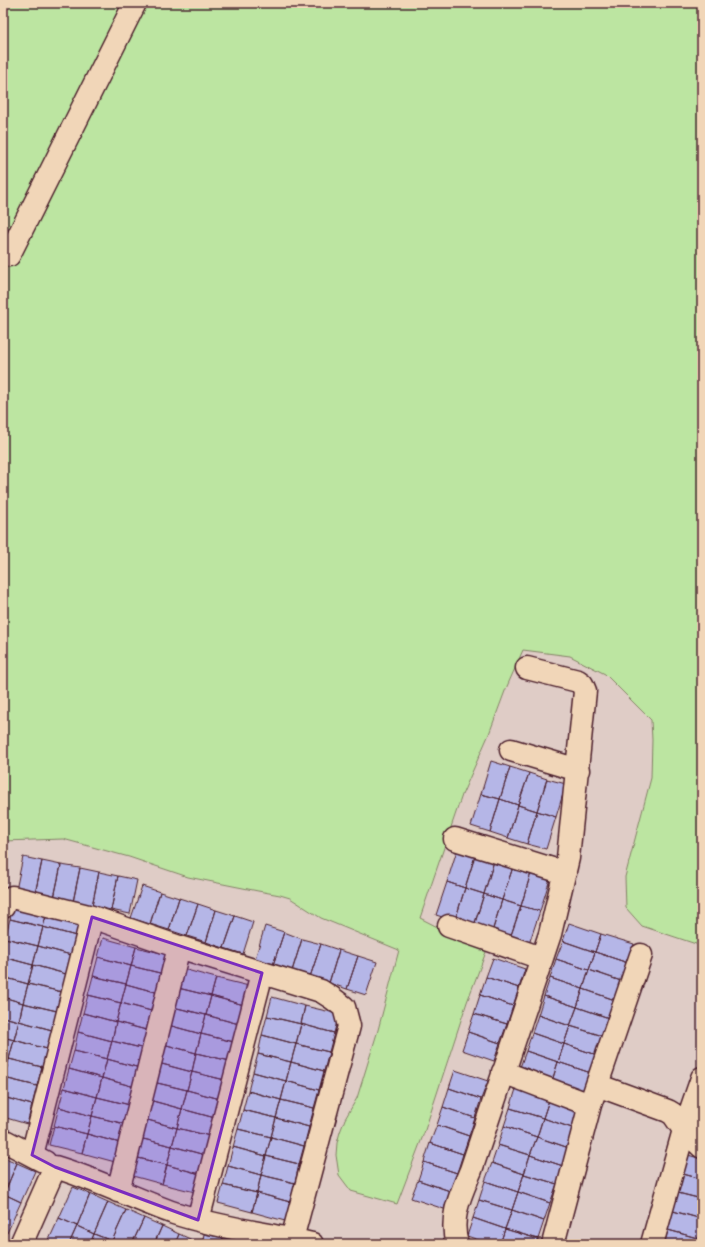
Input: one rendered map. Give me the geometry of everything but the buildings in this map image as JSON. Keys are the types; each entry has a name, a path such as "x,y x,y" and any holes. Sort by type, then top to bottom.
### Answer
{"street":[{"path":"9,255 135,3"},
{"path":"457,1244 453,1233 456,1206 471,1170 550,934 568,858 585,691 584,687 578,680 527,668"},
{"path":"511,750 578,770"},
{"path":"455,839 565,873"},
{"path":"3,907 5,900 12,896 92,917 179,947 321,991 344,1006 349,1026 302,1242 198,1220 174,1212 76,1173 54,1167 3,1140"},
{"path":"32,1155 92,917"},
{"path":"449,926 541,958"},
{"path":"118,1191 179,947"},
{"path":"553,1244 590,1105 641,956"},
{"path":"198,1220 262,973"},
{"path":"503,1072 590,1105"},
{"path":"652,1244 684,1130 702,1078"},
{"path":"597,1084 668,1111 673,1114 684,1130 702,1147"},
{"path":"21,1244 54,1167"}],"highlighted area":[{"path":"92,917 262,973 198,1220 55,1167 32,1155"}],"green space":[{"path":"3,3 702,3 702,946 642,926 626,908 625,877 651,778 651,720 605,674 570,656 523,650 505,691 489,734 462,795 420,918 455,936 489,944 467,1002 424,1133 397,1204 351,1191 339,1175 336,1155 340,1132 345,1119 357,1098 378,1030 399,950 321,918 290,898 280,895 188,877 129,857 63,839 3,841"}]}
